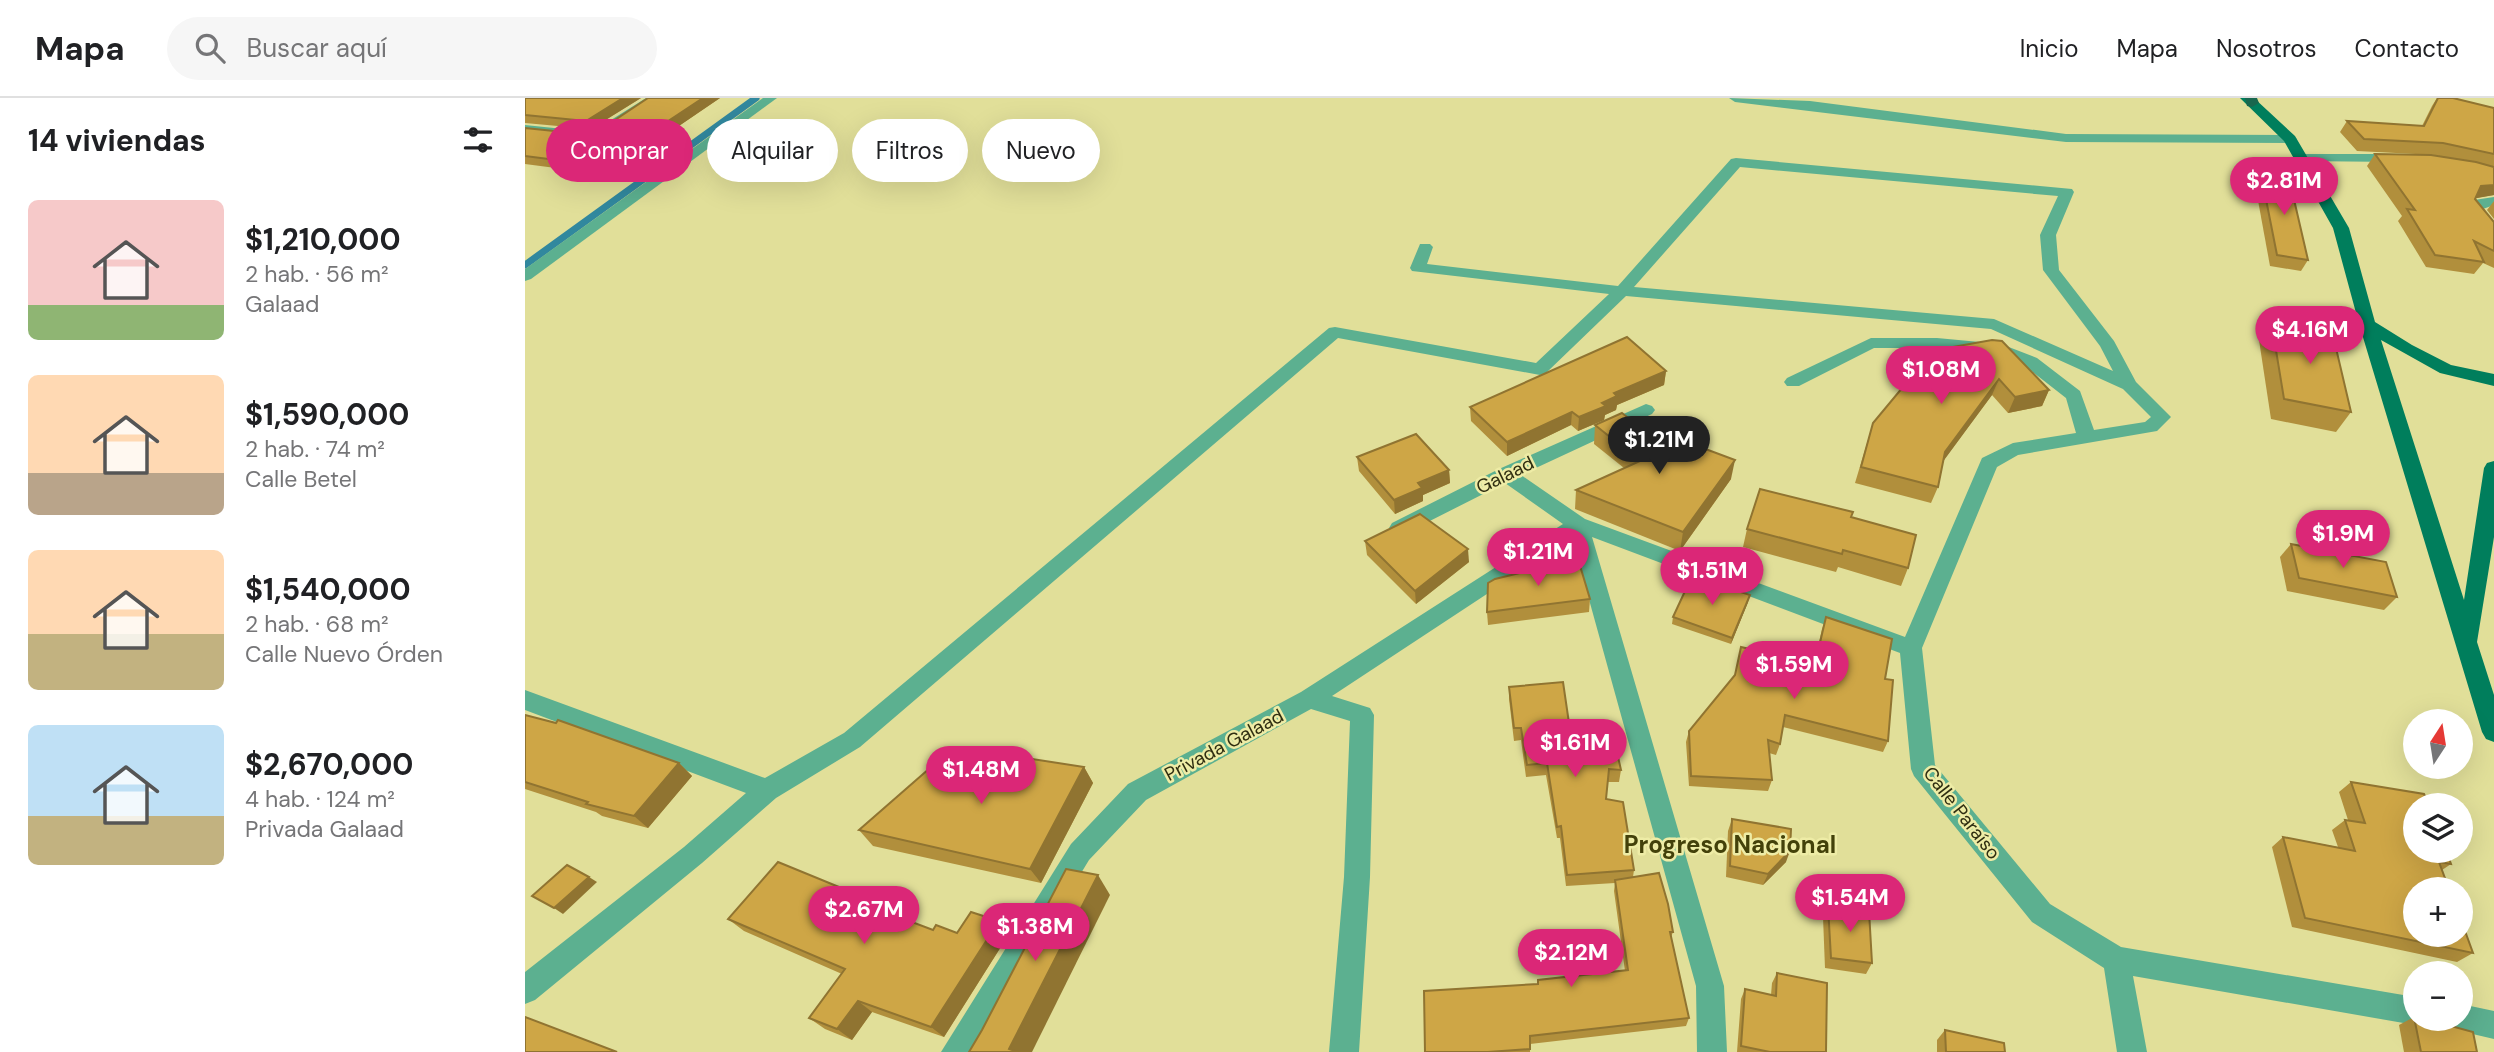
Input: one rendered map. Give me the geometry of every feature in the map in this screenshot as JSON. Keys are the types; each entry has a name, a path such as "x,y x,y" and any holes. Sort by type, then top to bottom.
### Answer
{"main road":[{"path":"2250,100 2290,139 2341,228 2367,324 2468,642 2487,686 2494,732"},
{"path":"2367,324 2406,349 2446,369 2494,380"},
{"path":"2468,642 2494,468"}],"street":[{"path":"622,119 655,98"},
{"path":"525,276 771,98"},
{"path":"1735,98 2066,138 2290,139"},
{"path":"525,129 546,131"},
{"path":"2300,158 2413,158"},
{"path":"525,990 693,855 767,790 852,740 1335,332 1540,369 1622,290 1735,162 2067,192 2048,236 2051,270 2108,345 2129,385"},
{"path":"2494,201 2479,204 2475,209 2494,233"},
{"path":"1425,247 1417,268 1994,324 2129,385"},
{"path":"1793,382 1871,343 1937,343 2001,349 2031,362 2074,395 2087,437"},
{"name":"Calle Paraíso","path":"2129,385 2162,417 2150,428 2013,449 1989,463 1911,648 1923,769 2041,913 2116,960 2403,1009"},
{"name":"Galaad","path":"1378,538 1506,474 1646,410"},
{"path":"1506,474 1578,524 1911,648"},
{"path":"1578,524 1710,986 1712,1052"},
{"name":"Privada Galaad","path":"956,1052 1080,852 1137,792 1308,699 1578,524"},
{"path":"1308,699 1362,715 1357,877 1344,1052"},
{"path":"525,700 767,790"},
{"path":"2116,960 2132,1052"},
{"path":"2473,1021 2494,1025"}],"building":[{"path":"525,98 623,98 589,119 525,115"},
{"path":"648,98 703,98 671,119 616,119"},
{"path":"2438,98 2453,98 2494,108 2494,154 2443,143 2364,139 2347,121 2424,126"},
{"path":"525,128 546,130 546,159 525,156"},
{"path":"2375,154 2431,155 2494,167 2494,185 2481,186 2475,199 2494,222 2494,251 2474,241 2484,262 2435,255 2407,209 2415,210"},
{"path":"2261,174 2289,178 2308,260 2277,255"},
{"path":"2271,320 2332,331 2351,412 2284,399"},
{"path":"1627,337 1666,371 1614,393 1617,396 1602,403 1606,406 1579,417 1572,412 1507,442 1470,407"},
{"path":"1992,340 2002,341 2049,390 2015,397 1999,379 1945,452 1938,487 1861,467 1873,423 1918,369 1904,352 1933,347 1936,350"},
{"path":"1622,413 1674,454 1684,441 1735,460 1683,532 1576,490 1640,461 1595,425"},
{"path":"1416,434 1449,470 1418,483 1422,488 1394,500 1357,457"},
{"path":"1760,489 1853,512 1851,517 1916,535 1908,568 1843,550 1842,554 1747,529"},
{"path":"1420,514 1468,549 1415,591 1365,541"},
{"path":"2291,544 2386,562 2397,597 2299,578"},
{"path":"1578,559 1590,599 1487,612 1488,583"},
{"path":"1692,576 1750,595 1732,638 1673,617"},
{"path":"1826,617 1892,639 1885,679 1893,680 1888,741 1785,715 1780,744 1768,740 1772,780 1691,776 1689,731 1735,675 1741,647 1815,664"},
{"path":"1563,682 1570,730 1611,726 1621,770 1609,769 1606,799 1623,802 1634,870 1567,875 1561,826 1557,827 1547,763 1527,765 1521,728 1514,728 1509,687"},
{"path":"525,715 556,723 558,720 679,763 634,816 586,804 588,802 525,782"},
{"path":"954,747 1084,767 1030,869 859,830"},
{"path":"2351,782 2418,793 2403,793 2403,863 2439,863 2445,877 2403,877 2403,938 2305,918 2283,837 2355,851 2345,820 2365,823"},
{"path":"1732,819 1791,829 1790,851 1768,874 1730,866"},
{"path":"778,862 883,905 880,910 933,930 936,925 957,933 971,912 999,921 931,1027 858,1001 837,1029 809,1018 845,969 728,919"},
{"path":"567,865 589,877 554,908 532,896"},
{"path":"1066,869 1098,875 1009,1049 1018,1052 969,1052 982,1030"},
{"path":"1659,873 1668,904 1673,932 1670,932 1689,1018 1530,1036 1530,1049 1425,1052 1424,991 1538,984 1538,980 1628,970 1615,880"},
{"path":"1828,906 1869,911 1872,963 1831,958"},
{"path":"2444,947 2471,947 2473,953"},
{"path":"1777,973 1827,983 1826,1052 1770,1052 1741,1046 1745,989 1776,996"},
{"path":"525,1017 617,1052 525,1052"},
{"path":"1945,1030 2004,1043 2005,1052 1946,1052"},
{"path":"2417,1031 2473,1032 2477,1052 2421,1052"}],"waterway":[{"path":"525,265 756,98"}],"district":[{"name":"Progreso Nacional","path":"1730,844"}]}
